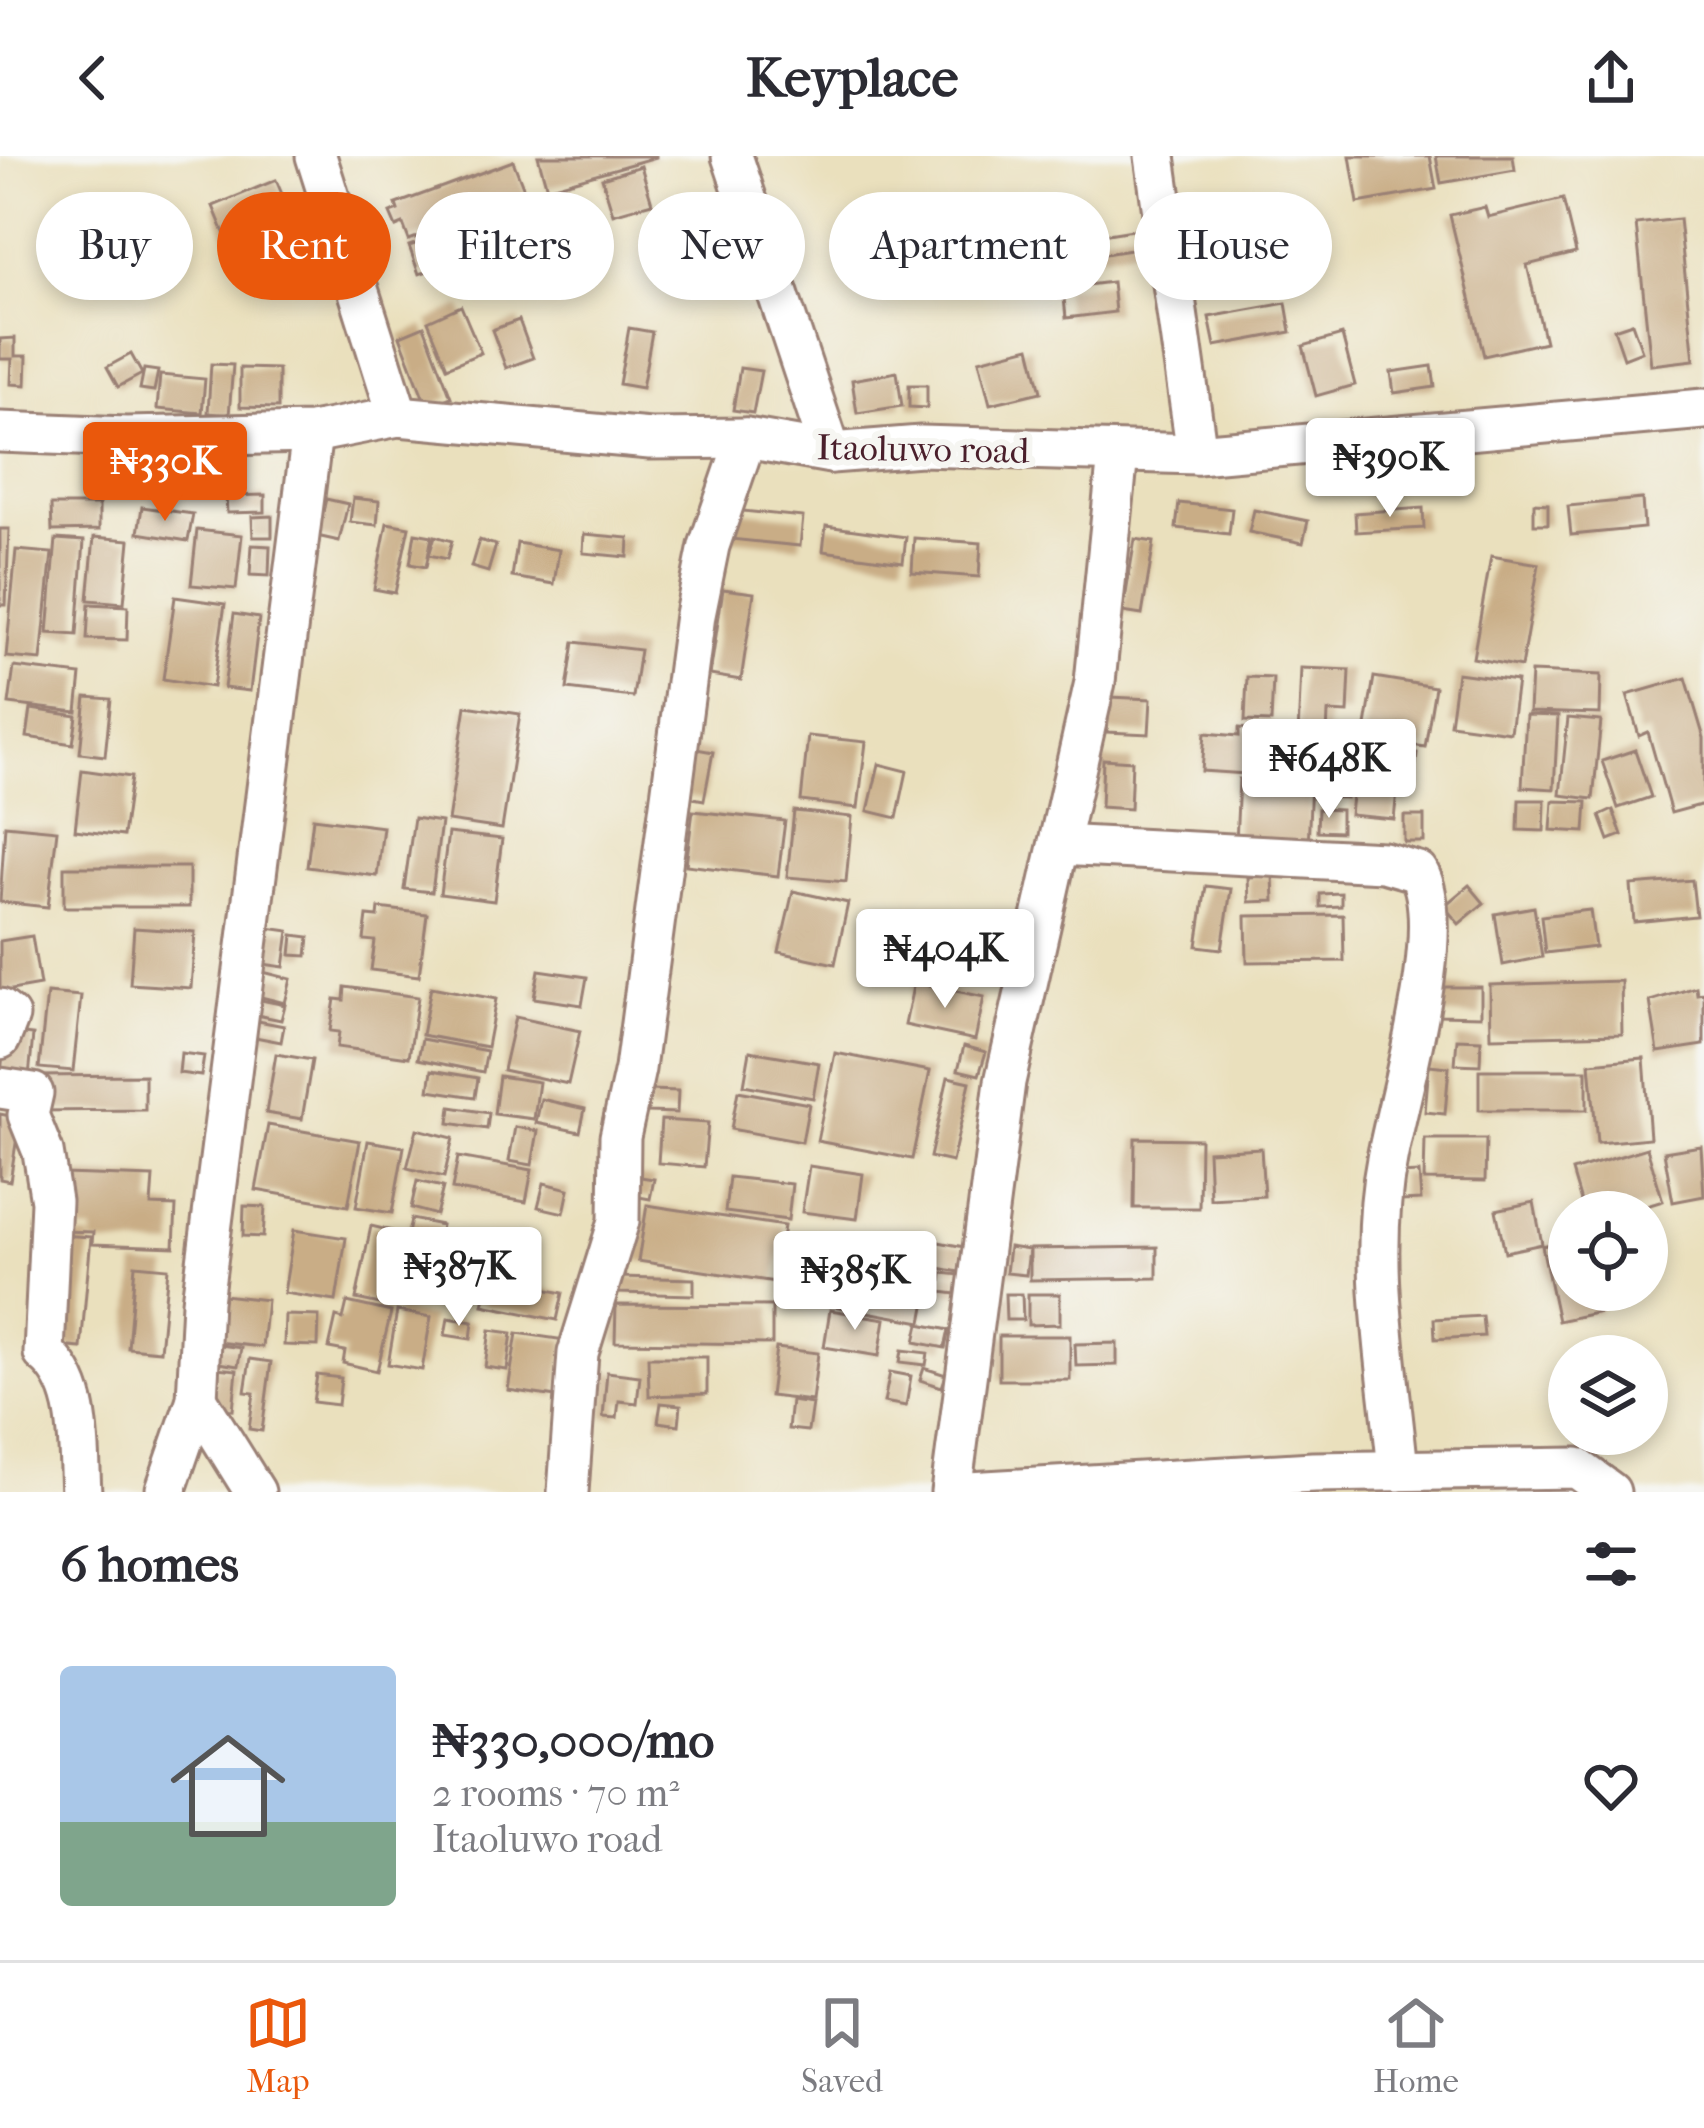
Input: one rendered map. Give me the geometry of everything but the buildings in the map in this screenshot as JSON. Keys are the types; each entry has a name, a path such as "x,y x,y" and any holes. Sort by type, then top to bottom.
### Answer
{"street":[{"path":"316,156 398,416"},
{"path":"732,156 831,453"},
{"path":"1155,156 1197,454"},
{"name":"Itaoluwo road","path":"0,432 126,437 312,433 398,416 650,439 746,438 831,453 921,446 1197,454 1704,409"},
{"path":"165,1491 197,1399 202,1302 312,433"},
{"path":"568,1492 578,1353 619,1221 620,1137 635,1069 695,614 709,546 746,438"},
{"path":"951,1492 1005,1082 1028,960 1095,682 1118,454"},
{"path":"1059,845 1383,862 1418,872 1429,890 1429,941 1379,1212 1398,1471"},
{"path":"0,1009 9,1016 0,1039"},
{"path":"0,1088 33,1093 28,1115 43,1152 51,1201 44,1353 62,1368 69,1388 81,1492"},
{"path":"197,1399 255,1492"},
{"path":"969,1492 1398,1471 1577,1468 1610,1492"}]}
